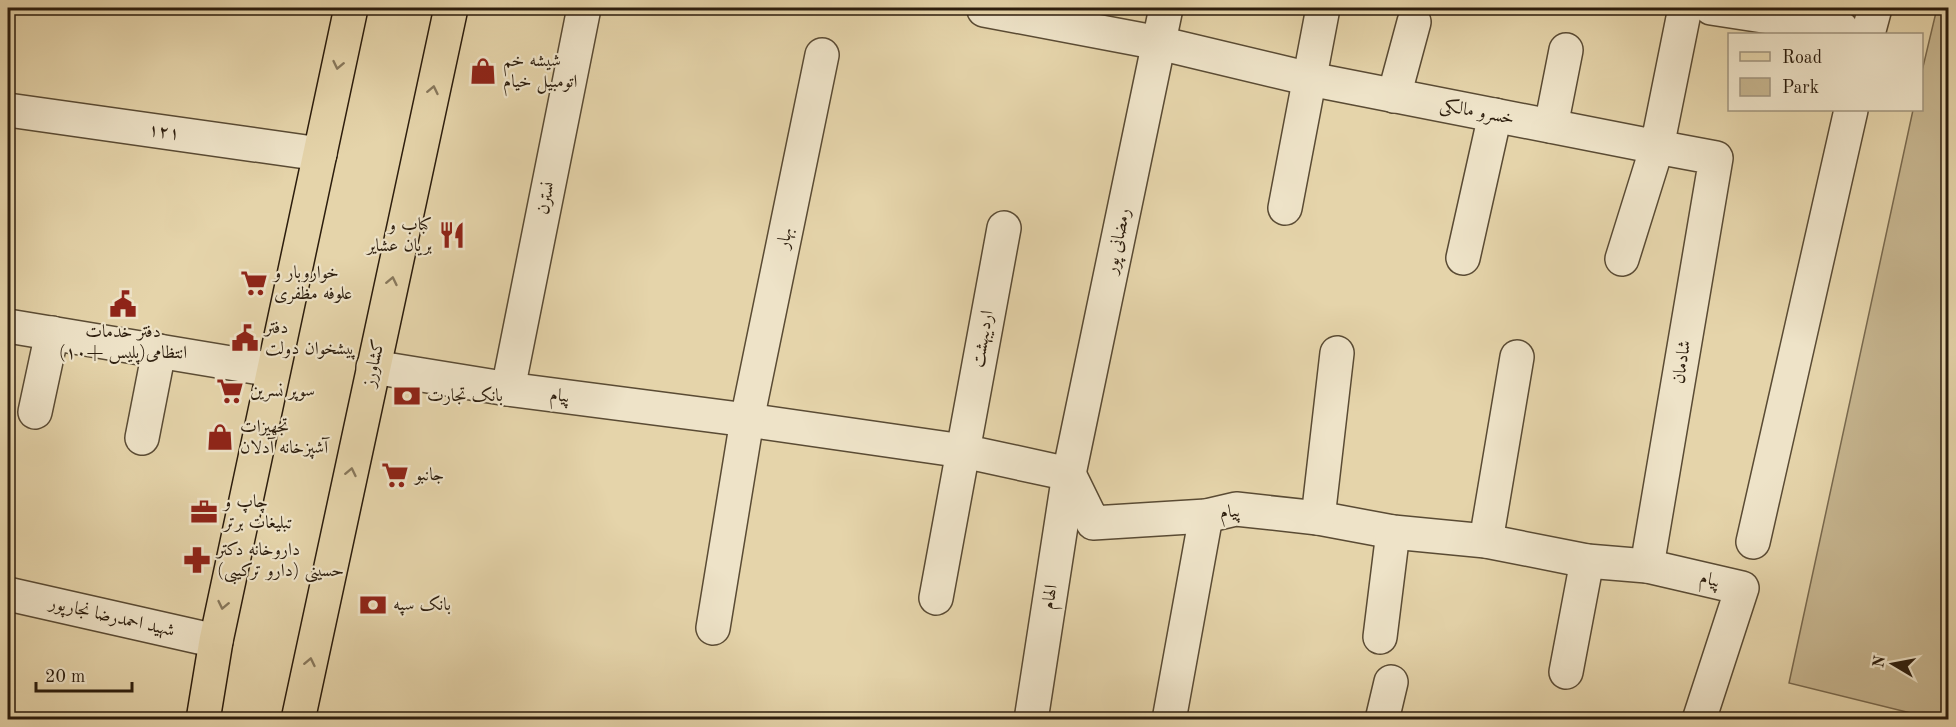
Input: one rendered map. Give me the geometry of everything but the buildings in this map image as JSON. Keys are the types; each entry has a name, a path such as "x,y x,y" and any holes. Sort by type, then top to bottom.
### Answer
{"main road":[{"path":"202,720 216,641 351,8"},
{"name":"کشاورز","path":"298,720 451,8"}],"street":[{"name":"نسترن","path":"508,389 584,8"},
{"name":"رمضانی پور","path":"1069,474 1166,8"},
{"path":"1285,208 1323,8"},
{"path":"1622,259 1657,147 1685,8"},
{"path":"1711,8 1855,32 1875,8"},
{"name":"خسرو مالکی","path":"984,10 1159,43 1310,79 1394,96 1716,158"},
{"path":"1394,96 1414,21"},
{"path":"1551,126 1566,50"},
{"name":"بهار","path":"747,420 822,55"},
{"name":"۱۲۱","path":"8,110 320,154"},
{"path":"1754,543 1851,111"},
{"path":"1463,258 1495,115"},
{"name":"شادمان","path":"1647,566 1716,158"},
{"name":"اردیبهشت","path":"936,598 1004,228"},
{"path":"8,326 273,370"},
{"path":"35,412 52,333"},
{"path":"142,438 159,351"},
{"path":"1318,518 1337,353"},
{"path":"1486,541 1517,357"},
{"name":"پیام","path":"373,367 508,389 963,451 1069,474 1093,523 1206,516 1236,509 1318,518 1393,532 1486,541 1587,561 1647,566 1742,588 1699,720"},
{"path":"713,628 747,420"},
{"name":"الهام","path":"1031,720 1069,474"},
{"path":"1169,720 1206,516"},
{"path":"1380,637 1393,532"},
{"path":"1566,672 1587,561"},
{"name":"شهید احمدرضا نجارپور","path":"8,594 216,641"},
{"path":"1382,720 1391,682"}],"green space":[{"path":"1937,8 1948,8 1948,720 1935,719 1789,683 1913,111 1923,111 1923,67"}],"place":[{"name":"شیشه خم اتومبیل خیام","path":"483,71"},
{"name":"کباب و بریان عشایر","path":"452,235"},
{"name":"خواروبار و علوفه مظفری","path":"254,283"},
{"name":"دفتر خدمات انتظامی(پلیس +۱۰)","path":"123,304"},
{"name":"دفتر پیشخوان دولت","path":"245,338"},
{"name":"سوپر نسرین","path":"230,391"},
{"name":"بانک تجارت","path":"407,396"},
{"name":"تجهیزات آشپزخانه آدلان","path":"220,437"},
{"name":"جانبو","path":"395,475"},
{"name":"چاپ و تبلیغات برتر","path":"204,512"},
{"name":"داروخانه دکتر حسینی (دارو ترکیبی)","path":"197,560"},
{"name":"بانک سپه","path":"373,605"}]}
